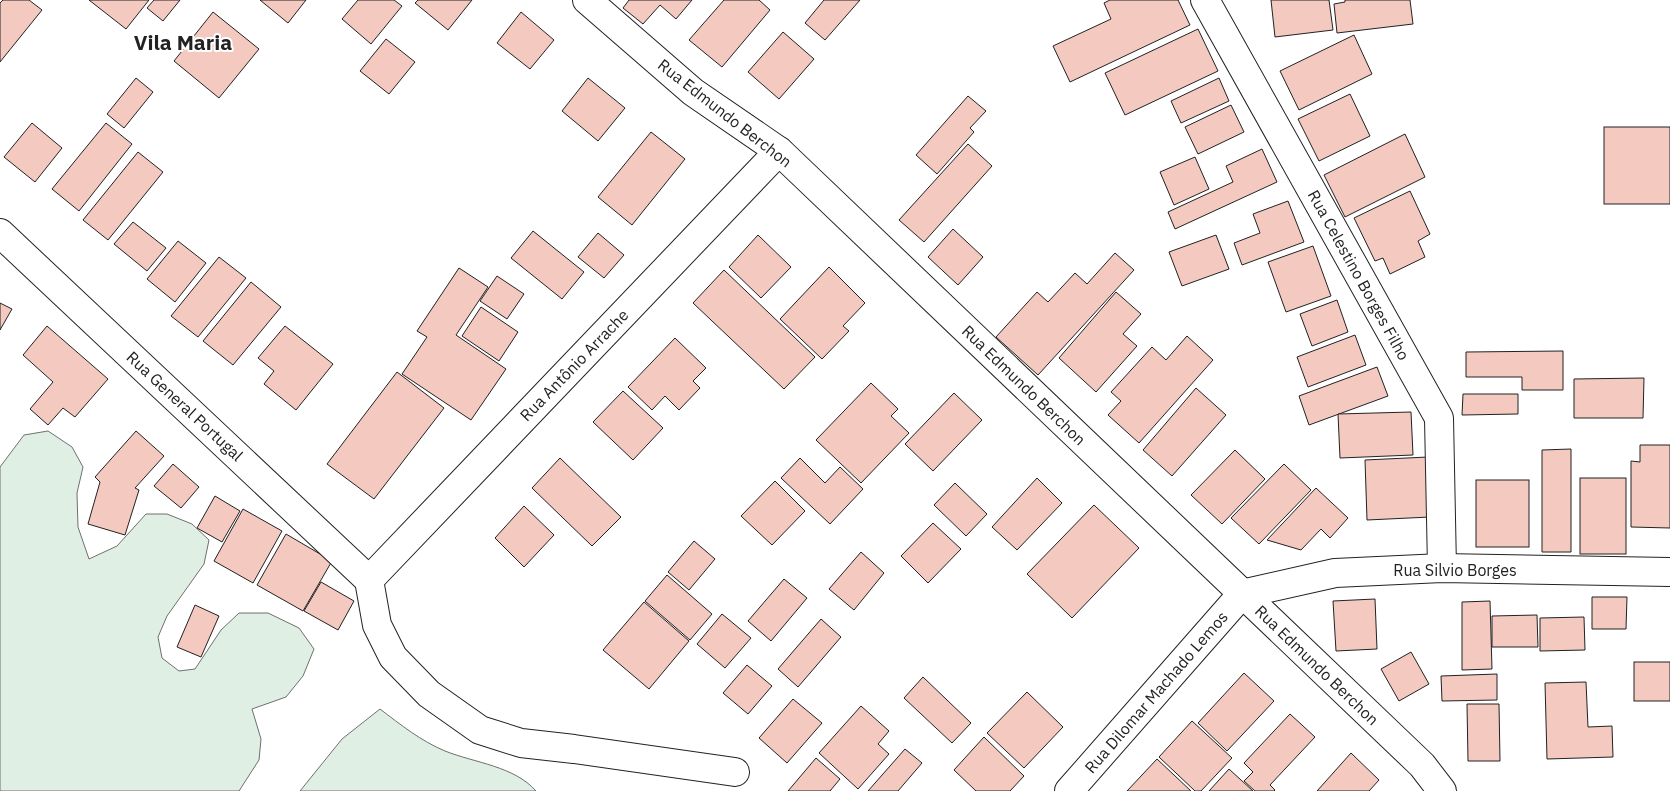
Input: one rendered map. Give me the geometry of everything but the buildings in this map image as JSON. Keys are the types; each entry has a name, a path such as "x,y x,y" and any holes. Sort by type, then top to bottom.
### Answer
{"street":[{"name":"Rua Edmundo Berchon","path":"587,0 693,92 779,151 1422,765 1442,791"},
{"name":"Rua Celestino Borges Filho","path":"1205,0 1439,418 1442,568"},
{"name":"Rua Antônio Arrache","path":"369,580 779,151"},
{"name":"Rua General Portugal","path":"0,233 369,580"},
{"name":"Rua Silvio Borges","path":"1242,594 1335,573 1442,568 1670,572"},
{"path":"369,580 377,625 393,657 430,694 480,730 521,743 584,750 735,772"},
{"name":"Rua Dilomar Machado Lemos","path":"1069,791 1242,594"}],"green space":[{"path":"48,431 72,447 83,467 77,493 78,527 89,559 117,546 146,514 167,514 192,524 209,540 204,564 167,616 158,637 162,658 179,671 195,669 221,630 239,613 268,613 299,628 314,649 303,676 286,697 252,709 261,739 259,760 239,791 0,791 0,467 24,435"},
{"path":"380,709 411,732 436,747 494,766 517,776 536,791 300,791 342,739"}],"district":[{"name":"Vila Maria","path":"183,43"}]}
